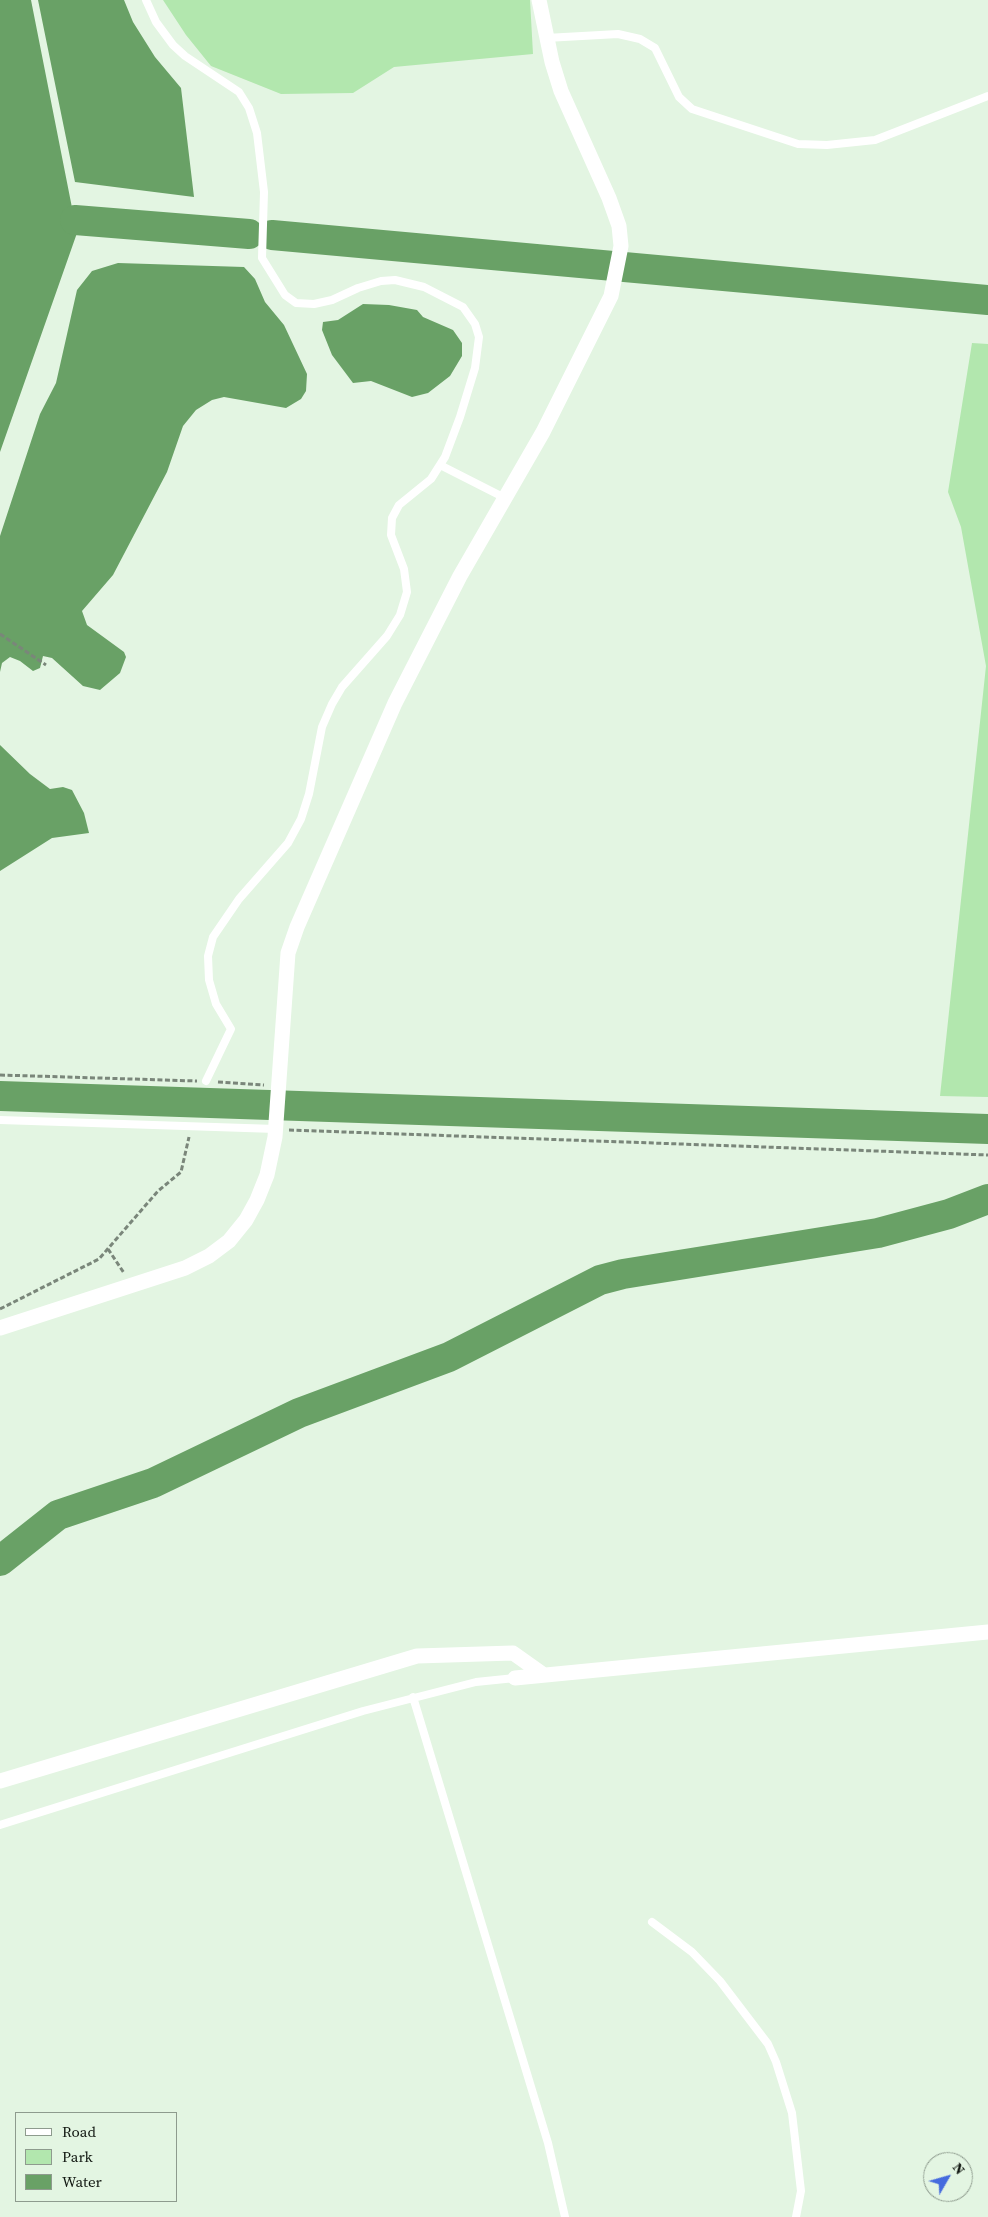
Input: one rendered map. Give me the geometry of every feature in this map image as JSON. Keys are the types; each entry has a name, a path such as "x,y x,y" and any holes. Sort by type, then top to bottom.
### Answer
{"street":[{"path":"0,1328 186,1268 209,1256 229,1240 246,1220 257,1200 266,1175 277,1123 288,953 297,928 395,703 460,576 543,432 611,296 621,246 619,226 609,198 561,91 546,38 539,0"},
{"path":"515,1678 988,1632"},
{"path":"0,1781 418,1656 513,1653 544,1675"}],"lane":[{"path":"146,0 156,22 173,45 184,56 239,92 249,108 257,132 264,192 262,258 285,295 296,303 314,304 332,300 358,288 380,281 395,280 424,287 463,307 475,324 479,337 475,368 460,416 440,465 431,479 399,506 392,518 391,535 404,570 407,592 400,614 387,636 342,686 332,704 322,727 309,794 301,820 288,842 239,899 222,921 213,937 208,956 209,980 216,1004 231,1029 206,1081"},
{"path":"546,38 618,34 640,39 655,48 680,97 692,109 798,144 827,146 875,140 988,96"},
{"path":"440,465 505,498"},
{"path":"0,1120 192,1126 277,1123"},
{"path":"0,1825 413,1697 476,1682 515,1678"},
{"path":"413,1697 548,2143 565,2217"},
{"path":"652,1922 692,1952 720,1981 768,2044 776,2062 792,2114 801,2191 796,2217"}],"path":[{"path":"0,634 46,665"},
{"path":"0,1075 206,1081 280,1087"},
{"path":"277,1123 988,1155"},
{"path":"0,1310 99,1259 158,1191 181,1172 192,1126"},
{"path":"108,1249 123,1270 129,1286"}],"green space":[{"path":"163,0 530,0 533,54 394,67 353,93 281,94 211,66 186,35"},
{"path":"972,343 988,344 988,1097 940,1096 986,666 961,527 948,492"}],"water":[{"path":"0,0 31,0 77,233 0,452"},
{"path":"38,0 124,0 133,22 155,57 181,88 194,197 75,182"},
{"path":"118,263 244,267 255,279 265,302 284,325 307,374 306,391 301,399 286,408 224,397 212,400 196,410 183,426 167,472 113,575 82,611 87,625 124,652 126,657 120,673 100,690 83,686 52,658 43,656 40,668 33,671 20,661 10,657 2,663 0,672 0,536 40,414 56,383 77,290 92,271"},
{"path":"363,304 389,305 417,310 423,317 453,330 462,343 462,356 450,376 428,393 412,397 371,381 353,383 332,355 322,330 323,322 338,320"},
{"path":"0,745 30,774 50,789 63,787 72,790 84,813 89,833 52,838 0,871"}],"waterway":[{"path":"75,220 249,234"},
{"path":"272,235 988,300"},
{"path":"0,1096 988,1129"},
{"path":"0,1561 58,1515 153,1483 299,1413 449,1357 600,1280 623,1274 878,1233 949,1214 988,1199"}]}
